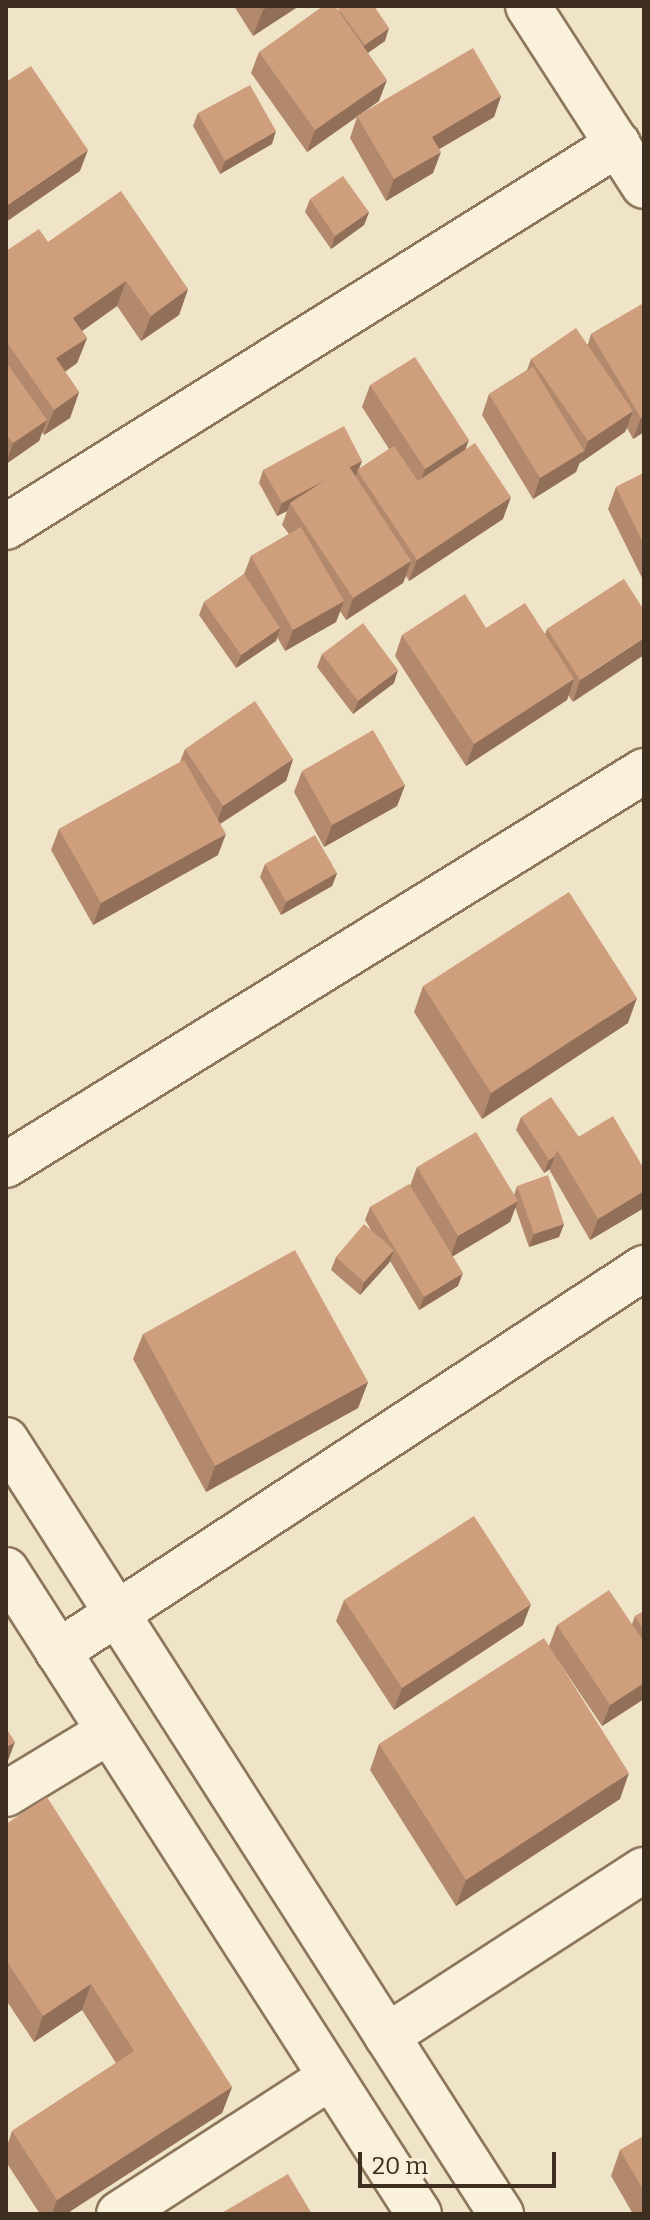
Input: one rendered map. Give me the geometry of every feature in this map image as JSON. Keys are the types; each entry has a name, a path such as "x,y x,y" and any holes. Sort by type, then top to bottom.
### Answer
{"street":[{"path":"528,6 644,186"},
{"path":"6,527 618,144"},
{"path":"6,1165 644,771"},
{"path":"58,1652 114,1612 644,1268"},
{"path":"6,1440 501,2214"},
{"path":"6,1570 419,2214"},
{"path":"6,1794 108,1732"},
{"path":"387,2036 644,1870"},
{"path":"119,2214 331,2077"}],"building":[{"path":"323,6 335,6 387,80 315,130 259,52"},
{"path":"374,6 389,28 365,45 338,8"},
{"path":"473,48 501,96 432,137 441,152 394,179 357,116"},
{"path":"31,66 88,150 6,206 6,82"},
{"path":"250,85 276,131 225,161 198,113"},
{"path":"343,176 369,212 335,236 310,199"},
{"path":"121,191 188,289 151,316 126,281 73,318 87,338 56,358 79,392 54,410 6,341 6,251 39,229 48,242"},
{"path":"644,303 644,416 641,418 591,334"},
{"path":"576,328 633,411 588,441 531,359"},
{"path":"415,357 469,440 425,469 370,385"},
{"path":"6,362 47,420 13,443 6,434"},
{"path":"533,367 584,451 540,478 489,394"},
{"path":"344,426 362,461 350,467 348,465 282,503 263,470"},
{"path":"475,443 511,497 417,560 357,470 394,446 418,481"},
{"path":"348,465 411,561 353,598 290,503"},
{"path":"644,473 644,545 616,487"},
{"path":"301,527 344,601 293,630 251,556"},
{"path":"244,574 280,628 241,655 204,602"},
{"path":"624,579 644,610 644,638 580,680 547,629"},
{"path":"465,594 486,628 525,603 574,679 474,744 402,635"},
{"path":"363,623 398,670 358,701 322,654"},
{"path":"255,701 293,759 223,806 185,749"},
{"path":"373,730 405,785 332,825 302,771"},
{"path":"184,760 226,834 101,903 59,829"},
{"path":"315,835 337,873 286,902 265,864"},
{"path":"569,892 637,998 491,1093 423,986"},
{"path":"551,1097 579,1137 557,1150 549,1160 521,1117"},
{"path":"613,1116 644,1169 644,1191 598,1219 557,1150"},
{"path":"476,1132 518,1201 458,1236 417,1167"},
{"path":"548,1175 564,1224 534,1234 517,1186"},
{"path":"409,1184 463,1273 424,1297 370,1207"},
{"path":"364,1224 394,1250 364,1282 336,1257"},
{"path":"295,1250 368,1382 215,1466 143,1334"},
{"path":"474,1516 531,1604 402,1688 344,1600"},
{"path":"609,1590 644,1642 644,1683 610,1705 557,1625"},
{"path":"644,1611 644,1631 635,1616"},
{"path":"544,1638 629,1773 466,1880 379,1744"},
{"path":"6,1728 15,1742 6,1747"},
{"path":"47,1797 232,2087 57,2200 12,2131 134,2051 91,1984 43,2016 6,1960 6,1824"},
{"path":"644,2136 644,2191 620,2150"},
{"path":"288,2174 312,2214 220,2214"}]}
